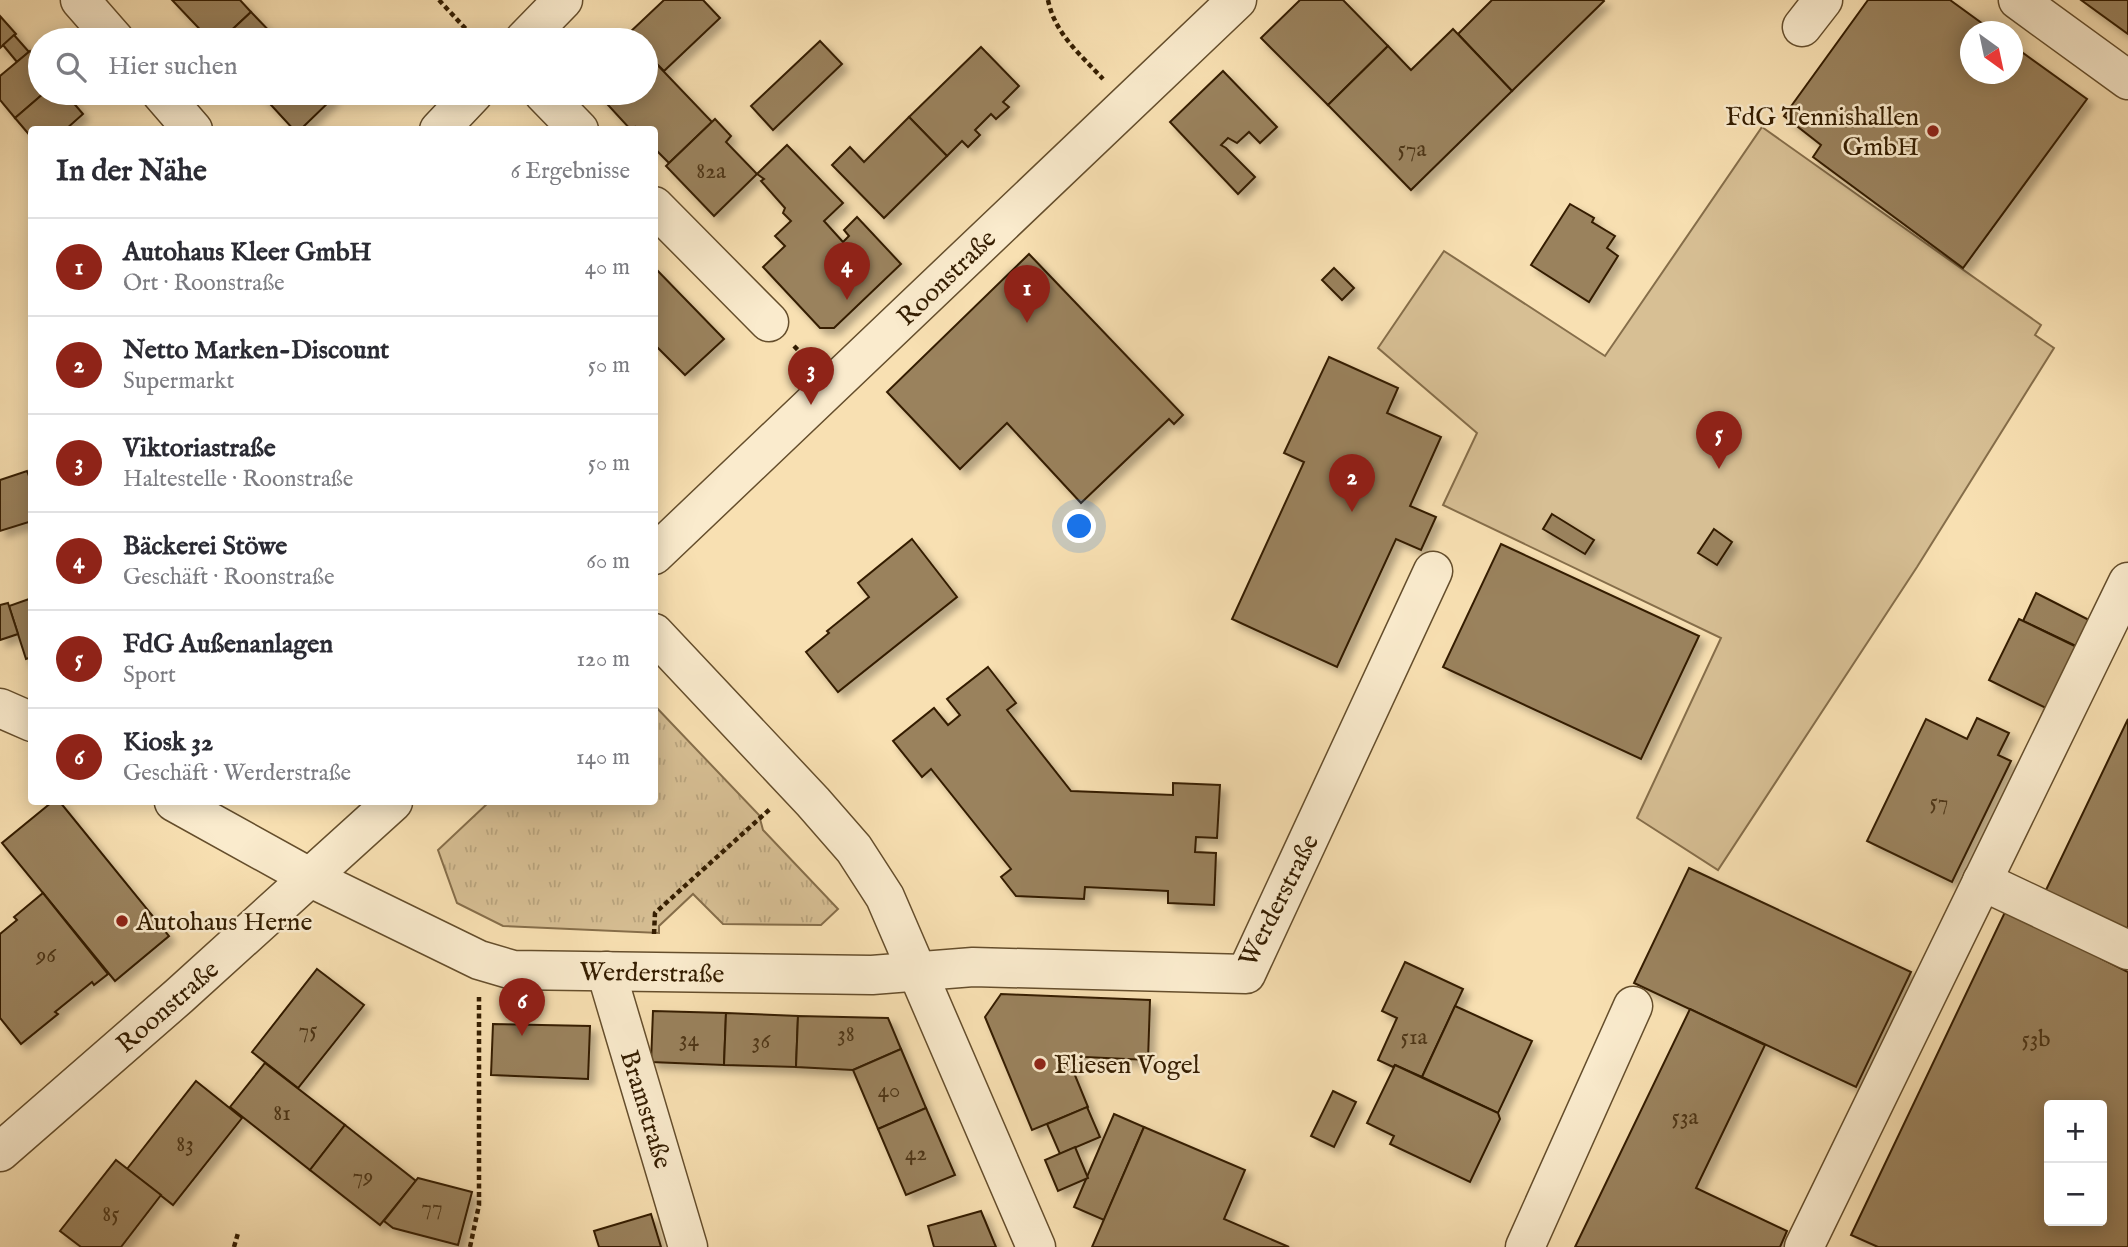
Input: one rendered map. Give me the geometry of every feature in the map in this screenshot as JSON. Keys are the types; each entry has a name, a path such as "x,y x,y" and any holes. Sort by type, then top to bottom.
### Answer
{"street":[{"path":"80,0 104,28"},
{"path":"536,28 563,0"},
{"name":"Roonstraße","path":"658,551 1237,0"},
{"path":"2018,0 2128,80"},
{"path":"171,105 190,126"},
{"path":"443,126 463,105"},
{"path":"555,105 575,126"},
{"path":"658,210 769,322"},
{"name":"Werderstraße","path":"179,805 311,878 478,960 513,970 872,975 973,967 1246,974 1433,571"},
{"path":"1804,1247 2128,582"},
{"path":"658,637 854,849 885,897 1036,1247"},
{"path":"0,708 28,720"},
{"name":"Roonstraße","path":"0,1152 311,878 390,805"},
{"path":"1982,881 2128,950"},
{"name":"Bramstraße","path":"606,971 688,1247"},
{"path":"1525,1247 1633,1006"}],"path":[{"path":"439,0 465,28"},
{"path":"1048,0 1052,18 1066,39 1128,105"},
{"path":"769,322 833,384"},
{"path":"653,972 655,913 797,785"},
{"path":"470,1247 479,1205 478,960"},
{"path":"234,1247 238,1233"}],"green space":[{"path":"1762,127 2041,325 2035,335 2054,348 1917,567 1718,870 1637,818 1721,638 1443,505 1477,433 1378,348 1444,251 1605,356"},
{"path":"658,709 759,815 763,830 838,909 821,925 723,924 693,894 659,926 659,933 503,926 457,903 438,850 486,805 658,805"}],"building":[{"path":"172,0 240,0 251,12 234,28 199,28"},
{"path":"664,0 703,0 720,18 664,71 658,65 658,28 634,28"},
{"path":"1300,0 1343,0 1388,46 1328,105 1261,38"},
{"path":"1492,0 1604,1 1512,91 1458,34"},
{"name":"FdG Tennishallen GmbH","path":"1868,0 1950,0 1979,21 1960,21 1960,84 2023,84 2023,53 2087,99 1963,268 1813,157 1821,145 1784,116"},
{"path":"2081,0 2128,0 2128,34"},
{"path":"251,12 266,28 234,28"},
{"path":"0,16 16,34 0,48"},
{"path":"1453,29 1512,91 1411,190 1328,105 1388,46 1411,70"},
{"path":"14,35 28,53 17,62 3,45"},
{"path":"820,41 842,64 773,130 751,106"},
{"path":"981,47 1019,86 1003,102 1009,107 996,119 991,114 975,130 980,135 968,147 962,141 947,156 909,117"},
{"path":"28,53 30,105 15,118 0,100 0,76"},
{"path":"658,66 712,122 669,163 658,152 658,126 627,126 608,105 658,105"},
{"path":"1223,71 1277,127 1260,143 1249,132 1237,143 1228,138 1221,145 1255,177 1238,194 1170,122"},
{"path":"30,105 75,105 83,114 70,126 28,126 28,133 15,118"},
{"path":"271,105 326,105 304,126 290,126"},
{"path":"909,117 947,156 884,218 832,165 850,147 864,162"},
{"path":"715,119 731,136 726,142 757,174 714,216 666,166"},
{"path":"787,145 843,203 824,221 843,242 849,236 844,230 857,217 901,264 834,328 820,328 763,267 785,246 775,236 791,221 783,213 785,208 761,181 764,179 757,174"},
{"path":"1570,204 1594,218 1592,222 1615,236 1607,248 1618,256 1589,302 1531,265"},
{"path":"1029,254 1183,415 1174,424 1169,419 1081,503 1007,423 960,469 887,392"},
{"path":"1334,268 1354,288 1342,300 1322,280"},
{"path":"658,271 724,339 685,375 658,348"},
{"path":"1329,357 1398,388 1387,413 1441,437 1410,506 1436,517 1421,550 1396,539 1337,667 1232,619 1304,462 1284,453"},
{"path":"27,471 28,474 28,522 0,531 0,480"},
{"path":"1552,514 1594,540 1585,554 1543,529"},
{"path":"1714,529 1732,542 1717,565 1698,553"},
{"path":"912,539 957,597 838,692 806,652 869,597 858,583"},
{"path":"1501,544 1699,636 1641,759 1443,667"},
{"path":"2036,593 2091,621 2078,647 2023,621"},
{"path":"28,599 28,658 26,659 9,606"},
{"path":"8,603 18,634 0,640 0,605"},
{"path":"2019,619 2083,650 2052,711 1989,680"},
{"path":"988,667 1016,703 1007,710 1071,791 1173,795 1173,783 1220,785 1217,838 1196,837 1195,852 1216,853 1214,905 1168,903 1168,891 1085,887 1084,899 1016,896 1001,877 1011,869 931,769 922,777 893,741 934,708 948,725 960,715 947,699"},
{"path":"1977,718 2009,733 1998,755 2011,761 1952,882 1867,841 1926,719 1967,739"},
{"path":"2128,719 2128,932 2045,892"},
{"path":"48,805 62,805 169,936 115,981 2,843"},
{"path":"1689,868 1911,972 1856,1087 1634,983"},
{"path":"43,893 108,974 94,985 92,982 21,1044 0,1018 0,934 17,920 14,917"},
{"path":"2006,910 2104,957 2102,959 2128,972 2128,1247 1878,1247 1851,1235"},
{"path":"1405,962 1463,989 1422,1077 1378,1060 1397,1018 1382,1011"},
{"path":"317,969 364,1005 298,1088 252,1052"},
{"name":"Fliesen Vogel","path":"1001,994 1150,1000 1148,1060 1085,1057 1072,1068 1088,1107 1032,1130 985,1017"},
{"path":"1455,1006 1532,1041 1498,1113 1422,1077"},
{"path":"1690,1009 1765,1045 1696,1188 1787,1231 1780,1247 1575,1247"},
{"path":"653,1011 726,1013 724,1065 651,1062"},
{"path":"726,1013 798,1016 796,1067 724,1065"},
{"path":"798,1016 888,1018 901,1049 853,1070 796,1067"},
{"path":"493,1024 590,1026 588,1079 491,1075"},
{"path":"901,1049 926,1108 878,1129 853,1070"},
{"path":"265,1063 345,1125 310,1170 230,1107"},
{"path":"1395,1065 1498,1113 1500,1119 1470,1182 1390,1144 1394,1136 1367,1123"},
{"path":"196,1081 242,1118 173,1205 127,1169"},
{"path":"1333,1091 1356,1102 1334,1147 1311,1136"},
{"path":"1087,1107 1100,1137 1060,1154 1047,1124"},
{"path":"926,1108 955,1175 906,1195 878,1129"},
{"path":"1114,1114 1144,1127 1104,1220 1074,1207"},
{"path":"345,1125 416,1181 380,1225 310,1170"},
{"path":"1144,1127 1245,1170 1224,1219 1289,1247 1092,1247"},
{"path":"1075,1147 1088,1178 1058,1191 1045,1160"},
{"path":"116,1160 161,1195 121,1247 81,1247 60,1231"},
{"path":"418,1178 472,1192 458,1245 393,1228 384,1221"},
{"path":"981,1211 996,1247 934,1247 928,1226"},
{"path":"651,1214 661,1247 599,1247 594,1231"}],"place":[{"name":"FdG Tennishallen GmbH","path":"1933,131"},
{"name":"Bäckerei Stöwe","path":"847,300"},
{"name":"Autohaus Kleer GmbH","path":"1027,323"},
{"name":"Viktoriastraße","path":"811,405"},
{"name":"FdG Außenanlagen","path":"1719,469"},
{"name":"Netto Marken-Discount","path":"1352,512"},
{"name":"Autohaus Herne","path":"122,921"},
{"name":"Kiosk 32","path":"522,1036"},
{"name":"Fliesen Vogel","path":"1040,1064"}]}
